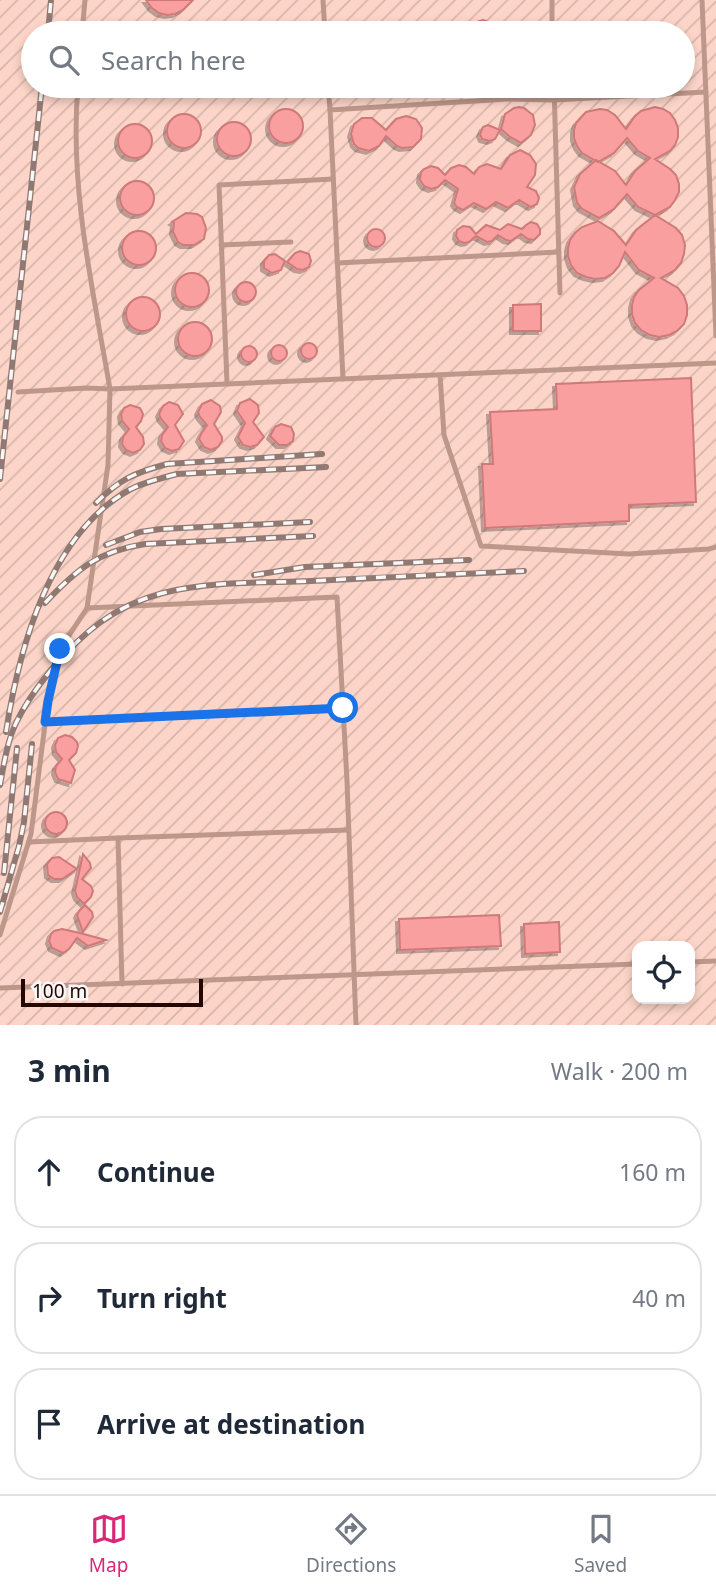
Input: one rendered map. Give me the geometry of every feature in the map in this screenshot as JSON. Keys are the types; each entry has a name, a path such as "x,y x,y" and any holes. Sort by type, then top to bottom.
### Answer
{"lane":[{"path":"83,21 85,0"},
{"path":"323,0 324,21"},
{"path":"552,0 552,21"},
{"path":"702,0 716,336"},
{"path":"695,93 706,92"},
{"path":"0,935 31,834 48,701 60,649 87,608 108,465 110,389 84,236 75,112 77,98"},
{"path":"329,98 343,379"},
{"path":"330,110 508,99 593,98"},
{"path":"555,100 560,293"},
{"path":"227,383 219,185 332,179"},
{"path":"221,245 291,242"},
{"path":"337,262 559,252"},
{"path":"18,392 716,363"},
{"path":"440,374 444,435 481,546 629,554 716,547"},
{"path":"87,608 337,597 356,1025"},
{"path":"45,722 343,708"},
{"path":"29,842 348,830"},
{"path":"118,838 122,984"},
{"path":"695,962 716,961"},
{"path":"0,988 632,964"}],"shaded area":[{"path":"0,0 716,0 716,1025 0,1025"}],"building":[{"path":"146,0 193,0 183,10 167,15 152,8"},
{"path":"519,107 533,115 535,125 531,135 521,143 501,129 505,114"},
{"path":"655,107 670,113 675,120 678,137 675,145 655,159 676,175 679,192 670,207 655,215 638,207 627,194 614,209 599,218 582,209 577,203 574,187 580,174 595,161 582,153 574,138 576,123 586,112 607,110 615,115 626,129 641,111","holes":["627,138 638,151 650,158 635,171 626,185 615,171 599,162 614,153"]},
{"path":"286,109 298,114 303,126 298,138 286,143 274,138 269,126 274,114"},
{"path":"184,114 196,119 201,131 196,143 184,148 172,143 167,131 172,119"},
{"path":"406,116 416,119 422,128 421,139 413,147 397,146 386,136 379,146 369,151 354,144 351,134 354,124 362,118 372,118 386,130 396,119"},
{"path":"234,122 246,127 251,139 246,151 234,156 222,151 217,139 222,127"},
{"path":"135,124 147,129 152,141 147,153 135,158 123,153 118,141 123,129"},
{"path":"488,125 500,130 495,139 490,141 482,139 480,134 483,127"},
{"path":"520,150 530,155 536,164 535,175 527,187 536,191 539,198 537,204 531,207 519,200 508,208 496,202 486,209 474,203 463,210 454,203 458,189 445,180 438,187 431,189 424,186 420,180 421,172 431,166 438,168 445,175 451,168 459,165 474,174 479,167 487,164 501,169 510,155"},
{"path":"137,181 149,186 154,198 149,210 137,215 125,210 120,198 125,186"},
{"path":"186,213 202,217 206,228 204,239 194,245 178,242 173,232 172,222"},
{"path":"655,215 682,235 685,245 681,263 661,278 678,288 687,305 684,324 677,331 659,337 641,330 632,314 634,297 654,278 639,270 625,252 613,273 605,278 595,279 577,273 568,256 570,240 582,227 598,221 614,231 626,245 636,230"},
{"path":"531,222 537,224 540,229 540,234 534,240 521,234 511,241 498,235 492,241 487,242 476,236 464,243 456,236 457,230 463,226 470,227 476,234 486,225 500,230 508,224 522,229"},
{"path":"376,229 382,232 385,238 382,244 376,247 370,244 367,238 370,232"},
{"path":"139,231 151,236 156,248 151,260 139,265 127,260 122,248 127,236"},
{"path":"300,251 309,254 311,261 309,267 303,270 287,262"},
{"path":"275,254 285,261 281,270 272,273 264,268 264,261 269,255"},
{"path":"192,273 204,278 209,290 204,302 192,307 180,302 175,290 180,278"},
{"path":"246,282 253,285 256,292 253,299 246,302 239,299 236,292 239,285"},
{"path":"143,297 155,302 160,314 155,326 143,331 131,326 126,314 131,302"},
{"path":"541,304 541,331 513,331 513,305"},
{"path":"195,322 207,327 212,339 207,351 195,356 183,351 178,339 183,327"},
{"path":"306,343 312,343 317,351 315,357 306,359 301,354 301,348"},
{"path":"276,345 282,345 287,353 285,359 276,361 271,356 271,350"},
{"path":"246,346 252,346 257,354 255,360 246,362 241,357 241,351"},
{"path":"691,378 696,502 629,505 629,521 485,528 482,464 493,464 490,412 557,409 556,384"},
{"path":"250,399 258,405 259,413 253,422 264,437 257,445 250,447 243,445 238,437 245,423 237,411 240,403"},
{"path":"211,400 220,406 221,412 214,424 222,441 218,447 211,450 204,447 199,439 207,425 198,412 202,404"},
{"path":"169,402 178,405 183,414 175,425 184,441 179,449 172,451 165,448 161,441 168,427 159,414"},
{"path":"130,405 140,408 143,414 136,427 144,444 140,450 133,453 126,450 122,444 129,429 122,421 121,414 124,408"},
{"path":"281,424 291,427 294,434 293,441 287,445 279,445 270,436 275,427"},
{"path":"65,735 72,737 78,746 76,753 69,760 75,770 71,783 58,779 55,772 62,759 56,752 55,745 58,738"},
{"path":"56,812 64,815 67,823 64,831 56,834 48,831 45,823 48,815"},
{"path":"83,854 91,868 82,879 93,891 84,904 75,891"},
{"path":"59,857 77,869 62,879 54,879 48,875 47,864 52,858"},
{"path":"85,905 93,917 83,932 77,915"},
{"path":"499,915 501,946 400,950 399,919"},
{"path":"559,922 560,952 525,954 524,924"},
{"path":"62,929 106,940 88,946 77,938 63,953 52,948 49,941 54,931"}],"railway":[{"path":"49,21 51,0"},
{"path":"0,479 41,98"},
{"path":"96,503 128,478 167,464 322,454"},
{"path":"6,732 20,665 43,596 59,563 79,534 103,509 131,489 177,474 326,467"},
{"path":"106,545 140,532 161,529 310,522"},
{"path":"45,603 89,564 128,547 313,536"},
{"path":"254,575 305,567 469,560"},
{"path":"0,785 13,730 46,676 88,632 114,613 145,598 218,584 524,571"},
{"path":"0,912 24,822 32,744"},
{"path":"4,873 17,748"}],"route":[{"path":"60,649 45,722 343,708"}]}
